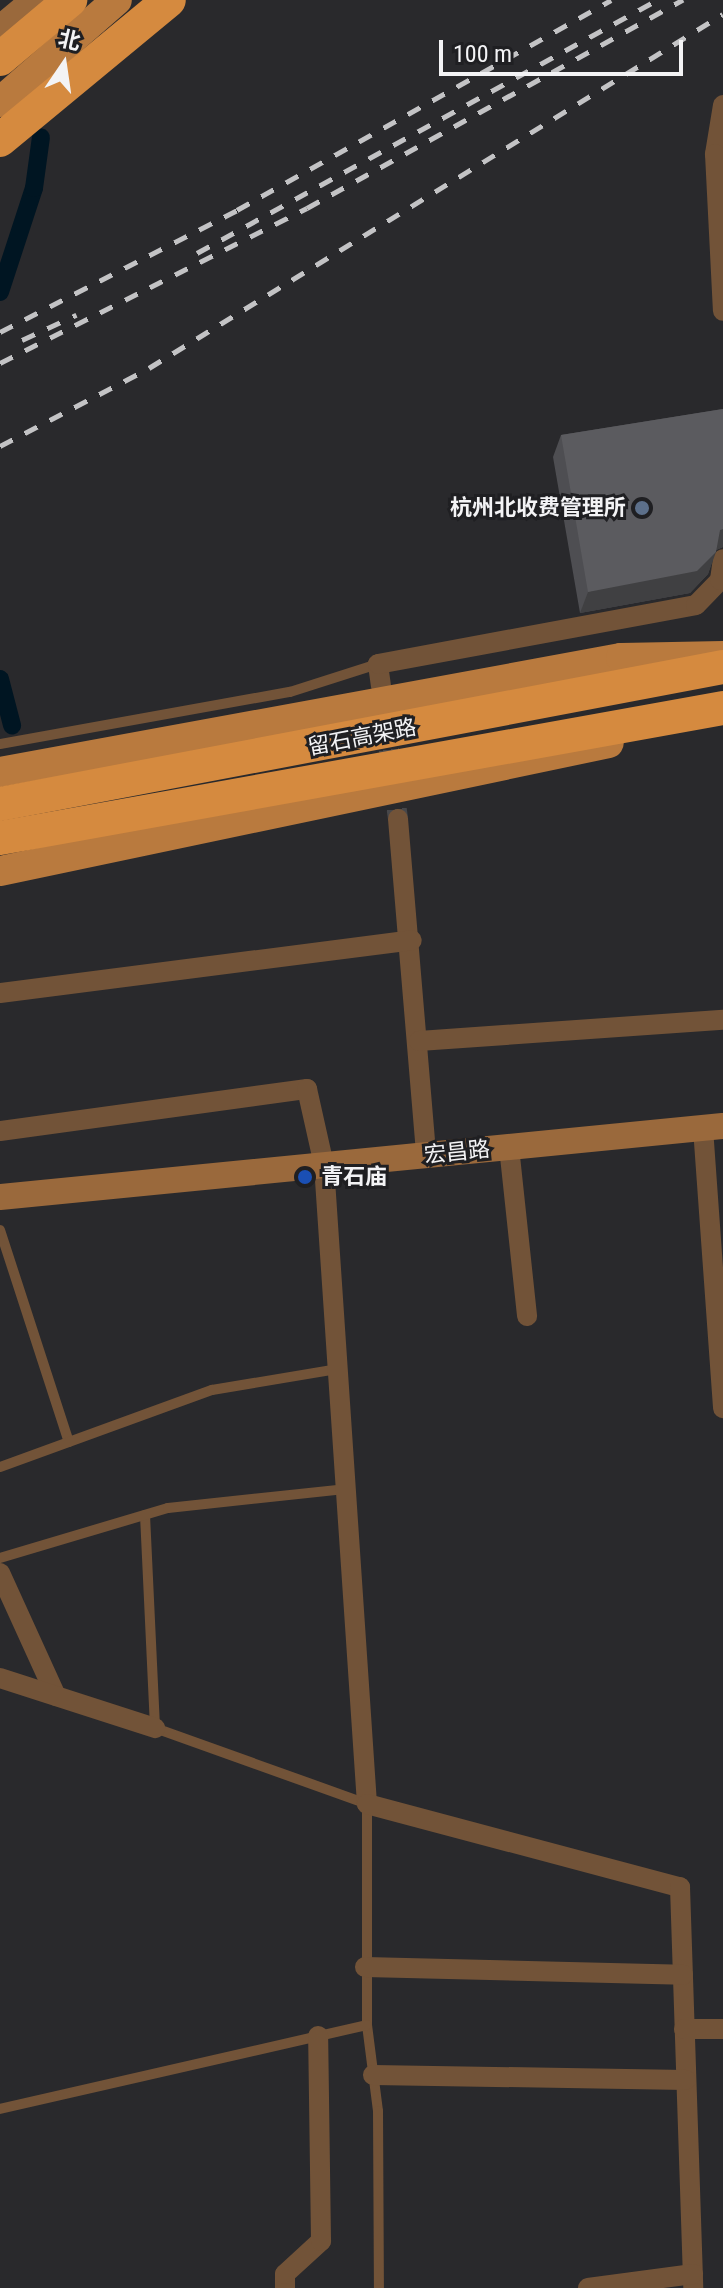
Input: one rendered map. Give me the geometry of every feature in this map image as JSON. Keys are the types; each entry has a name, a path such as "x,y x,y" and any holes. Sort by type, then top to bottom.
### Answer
{"highway":[{"path":"0,59 70,0"},
{"path":"0,140 169,0"},
{"name":"留石高架路","path":"0,838 81,806 723,667"},
{"name":"留石高架路","path":"0,804 81,806 723,710"}],"main road":[{"path":"0,102 117,0"},
{"path":"0,772 621,658 723,656"},
{"path":"0,871 553,757 723,710"}],"street":[{"path":"0,28 34,0"},
{"path":"723,105 715,154 720,193 723,311"},
{"path":"381,686 378,664 696,605 720,580 723,559"},
{"path":"398,819 412,940 426,1155"},
{"path":"0,993 412,940"},
{"path":"419,1041 723,1020"},
{"path":"0,1131 307,1089 324,1165 367,1804 680,1887 693,2281 588,2288"},
{"path":"713,1127 723,1408"},
{"name":"宏昌路","path":"0,1197 713,1127"},
{"path":"509,1147 527,1316"},
{"path":"0,1573 56,1696"},
{"path":"0,1678 155,1728"},
{"path":"365,1967 683,1975"},
{"path":"684,2029 723,2029"},
{"path":"285,2288 285,2274 321,2241 318,2036"},
{"path":"373,2075 686,2080"}],"lane":[{"path":"0,744 290,692 378,664"},
{"path":"0,1230 69,1442"},
{"path":"0,1467 212,1390 338,1369"},
{"path":"0,1558 145,1515 210,1501 347,1489"},
{"path":"145,1515 155,1728 367,1804 365,1967 373,2075 379,2288"},
{"path":"0,2109 367,2025"}],"building":[{"name":"杭州北收费管理所","path":"723,409 723,529 720,530 716,552 697,571 588,592 561,435"}],"waterway":[{"path":"0,292 34,188 41,137"},
{"path":"0,679 12,725"}],"tunnel":[{"path":"385,720 398,819"}],"railway":[{"path":"0,332 237,210 611,0"},
{"path":"197,253 657,0"},
{"path":"0,363 307,208 683,0"},
{"path":"0,446 149,368 723,14"},
{"path":"22,340 76,315"}],"place":[{"name":"杭州北收费管理所","path":"642,508"},
{"name":"青石庙","path":"305,1177"}]}
